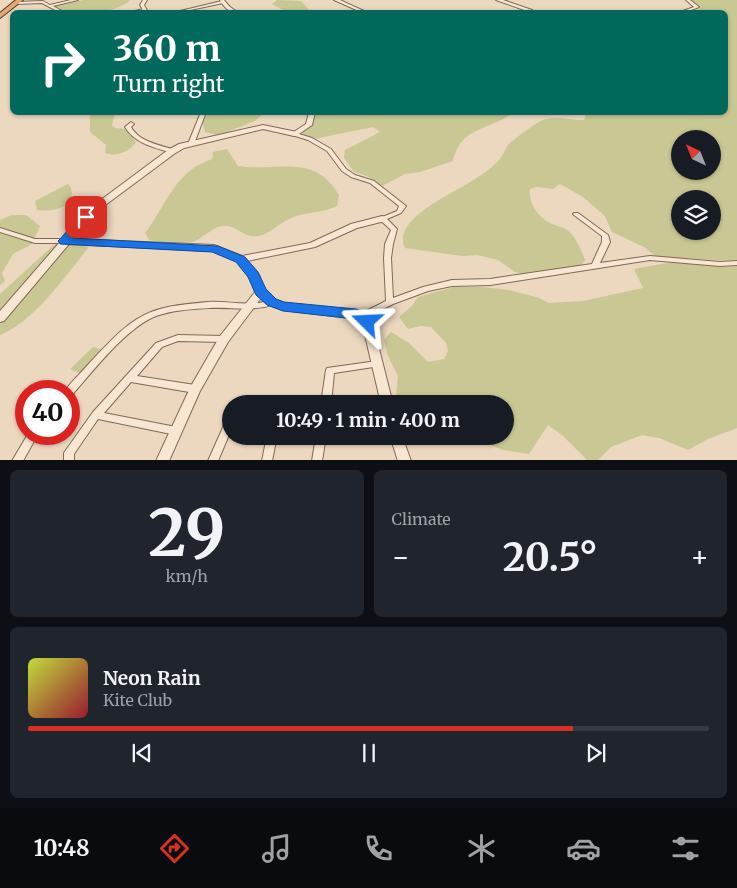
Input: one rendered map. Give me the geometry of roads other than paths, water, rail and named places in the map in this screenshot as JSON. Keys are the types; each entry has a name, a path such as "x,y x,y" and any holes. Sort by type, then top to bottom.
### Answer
{"highway":[{"path":"0,10 17,1"},
{"path":"0,16 17,1"}],"street":[{"path":"49,6 76,0"},
{"path":"336,0 359,10"},
{"path":"498,0 530,10"},
{"path":"688,0 697,7 689,10"},
{"path":"17,1 43,2 57,10"},
{"path":"186,10 222,1 226,8 231,10"},
{"path":"191,144 203,115"},
{"path":"294,134 309,125 311,115"},
{"path":"131,124 128,127 131,132 143,140 173,151"},
{"path":"0,318 79,224 107,198 173,151 191,144 263,126 294,134 310,139 329,150 344,170 353,176 372,182 403,206 399,212 382,219 354,226 312,245 241,259"},
{"path":"576,214 605,235 606,242 595,265"},
{"path":"382,219 394,229 395,233 389,245 388,254 387,279 390,302"},
{"path":"0,230 35,241 214,248 241,259 254,275 260,292 272,302 283,306 364,316 390,302 426,289 452,283 490,282 650,258 720,264 737,263"},
{"path":"162,460 195,389 224,339 260,292"},
{"path":"80,381 138,322 153,314 211,305 261,307 272,302"},
{"path":"364,316 385,395"},
{"path":"69,460 69,452 96,415 159,345 178,338 224,339"},
{"path":"327,395 330,370 377,364"},
{"path":"129,378 195,389"},
{"path":"96,415 176,431"},
{"path":"214,460 222,440"},
{"path":"17,460 26,445"},
{"path":"267,460 270,445"},
{"path":"317,460 320,445"},
{"path":"399,445 405,460"}]}
